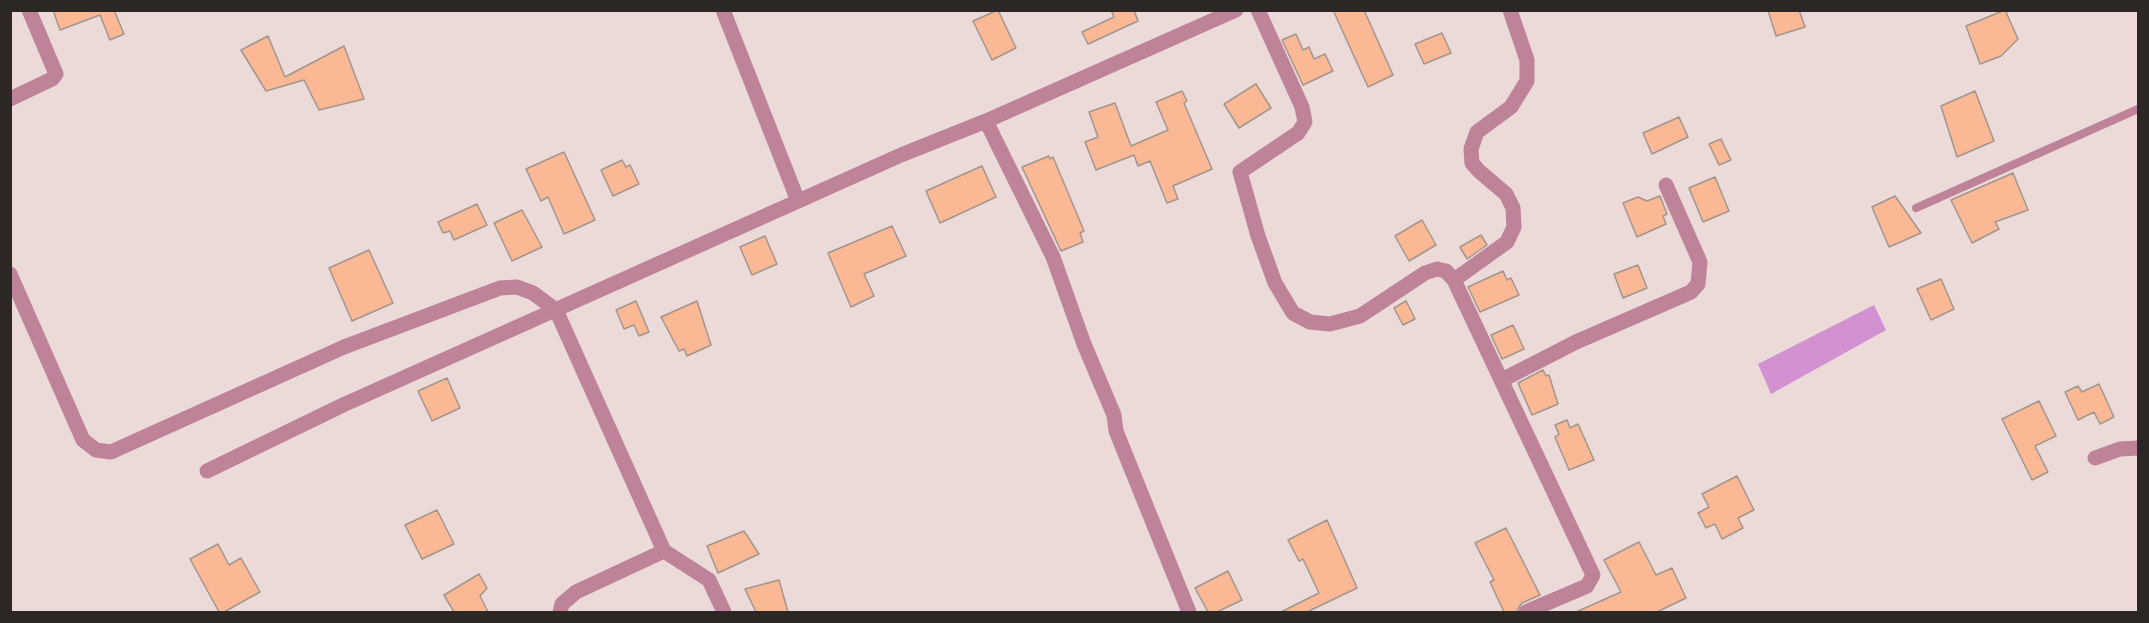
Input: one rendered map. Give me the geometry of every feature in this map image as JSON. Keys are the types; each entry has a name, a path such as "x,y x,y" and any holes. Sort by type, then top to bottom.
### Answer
{"street":[{"path":"10,99 52,79 56,74 29,10"},
{"path":"723,10 798,201"},
{"path":"207,471 343,405 798,201 901,155 986,121 1236,10"},
{"path":"1258,10 1302,107 1305,122 1298,133 1240,172 1240,180 1275,283 1293,313 1310,322 1330,324 1360,316 1425,273 1437,269 1446,271 1454,280 1593,575 1587,586 1526,612"},
{"path":"1454,280 1507,242 1514,227 1513,208 1506,194 1472,163 1471,149 1477,132 1511,107 1527,81 1527,60 1510,10"},
{"path":"986,121 1053,257 1084,344 1114,415 1116,431 1188,612"},
{"path":"1502,380 1576,342 1691,292 1698,284 1700,262 1666,185"},
{"path":"10,274 83,440 96,450 111,452 344,347 500,288 517,287 533,293 556,310 664,551 709,580 724,612"},
{"path":"2096,458 2120,448 2139,448"},
{"path":"560,612 562,604 576,592 664,551"}],"lane":[{"path":"1916,208 2139,109"}],"shaded area":[{"path":"1874,305 1886,330 1771,394 1758,364"}],"building":[{"path":"53,10 114,10 124,34 110,40 100,15 60,30"},
{"path":"998,10 1016,48 992,60 973,21"},
{"path":"1111,10 1134,10 1138,21 1088,44 1082,32 1114,17"},
{"path":"1333,10 1364,10 1393,75 1368,87"},
{"path":"1768,10 1799,10 1805,27 1776,36"},
{"path":"2005,10 2018,39 2001,56 1980,64 1966,26"},
{"path":"1442,33 1451,53 1424,64 1415,44"},
{"path":"1296,34 1303,50 1309,47 1314,59 1325,54 1333,71 1303,85 1282,40"},
{"path":"268,36 285,77 344,46 364,99 319,110 304,80 266,91 241,50"},
{"path":"1256,84 1271,108 1239,128 1224,104"},
{"path":"1182,91 1187,101 1184,103 1212,169 1173,186 1178,199 1167,203 1150,161 1138,166 1134,155 1096,170 1085,142 1098,137 1089,112 1115,103 1131,146 1168,130 1156,102"},
{"path":"1975,91 1994,141 1957,157 1941,106"},
{"path":"1679,117 1688,137 1652,154 1643,133"},
{"path":"1721,139 1731,160 1719,165 1709,144"},
{"path":"564,152 595,220 564,234 548,197 541,201 526,169"},
{"path":"1049,156 1050,159 1053,157 1084,231 1080,233 1083,242 1061,251 1022,167"},
{"path":"622,160 626,167 630,165 639,184 613,196 601,170"},
{"path":"982,166 996,197 940,223 926,191"},
{"path":"2013,173 2028,210 1995,222 1999,229 1972,243 1951,200"},
{"path":"1715,177 1729,211 1703,222 1689,188"},
{"path":"1660,196 1667,214 1663,216 1666,224 1637,237 1623,203 1638,197 1647,201"},
{"path":"1895,196 1921,233 1889,247 1872,207"},
{"path":"477,204 487,225 454,240 450,231 443,233 438,222"},
{"path":"522,210 542,247 512,261 494,223"},
{"path":"1422,220 1436,245 1409,261 1395,236"},
{"path":"892,226 906,256 864,274 874,296 851,307 828,253"},
{"path":"1481,235 1487,245 1467,259 1460,247"},
{"path":"765,236 777,264 752,275 740,247"},
{"path":"369,250 393,303 352,321 329,268"},
{"path":"1638,265 1647,288 1623,298 1614,274"},
{"path":"1503,271 1507,280 1511,278 1519,295 1480,312 1468,287"},
{"path":"1941,279 1954,309 1931,320 1917,289"},
{"path":"636,301 649,332 639,336 634,325 624,329 616,310"},
{"path":"697,301 711,345 687,356 684,349 679,351 661,317"},
{"path":"1406,301 1415,319 1403,325 1394,308"},
{"path":"1513,325 1524,349 1502,359 1491,335"},
{"path":"1543,370 1546,376 1549,375 1558,404 1532,415 1518,383"},
{"path":"447,378 460,408 432,421 418,391"},
{"path":"2099,384 2114,417 2100,424 2094,412 2078,420 2065,392 2078,386 2082,392"},
{"path":"2039,401 2056,436 2035,446 2048,472 2032,480 2002,419"},
{"path":"1567,420 1570,428 1578,424 1594,460 1569,470 1555,437 1559,434 1555,425"},
{"path":"1737,476 1754,510 1738,518 1743,528 1722,539 1715,524 1706,528 1698,513 1709,507 1702,494"},
{"path":"437,510 454,544 422,559 405,525"},
{"path":"1327,520 1357,588 1307,612 1281,612 1319,593 1303,559 1299,561 1288,540"},
{"path":"1506,528 1540,595 1522,603 1516,612 1504,612 1490,582 1494,580 1475,543"},
{"path":"744,531 759,554 718,573 707,546"},
{"path":"1639,542 1656,575 1672,568 1686,598 1657,612 1576,612 1621,592 1604,560"},
{"path":"218,544 229,565 241,558 260,592 224,612 219,612 190,559"},
{"path":"1228,571 1242,600 1217,612 1208,612 1195,588"},
{"path":"479,574 487,588 480,596 488,612 454,612 444,595"},
{"path":"779,580 788,612 756,612 745,589"}]}
